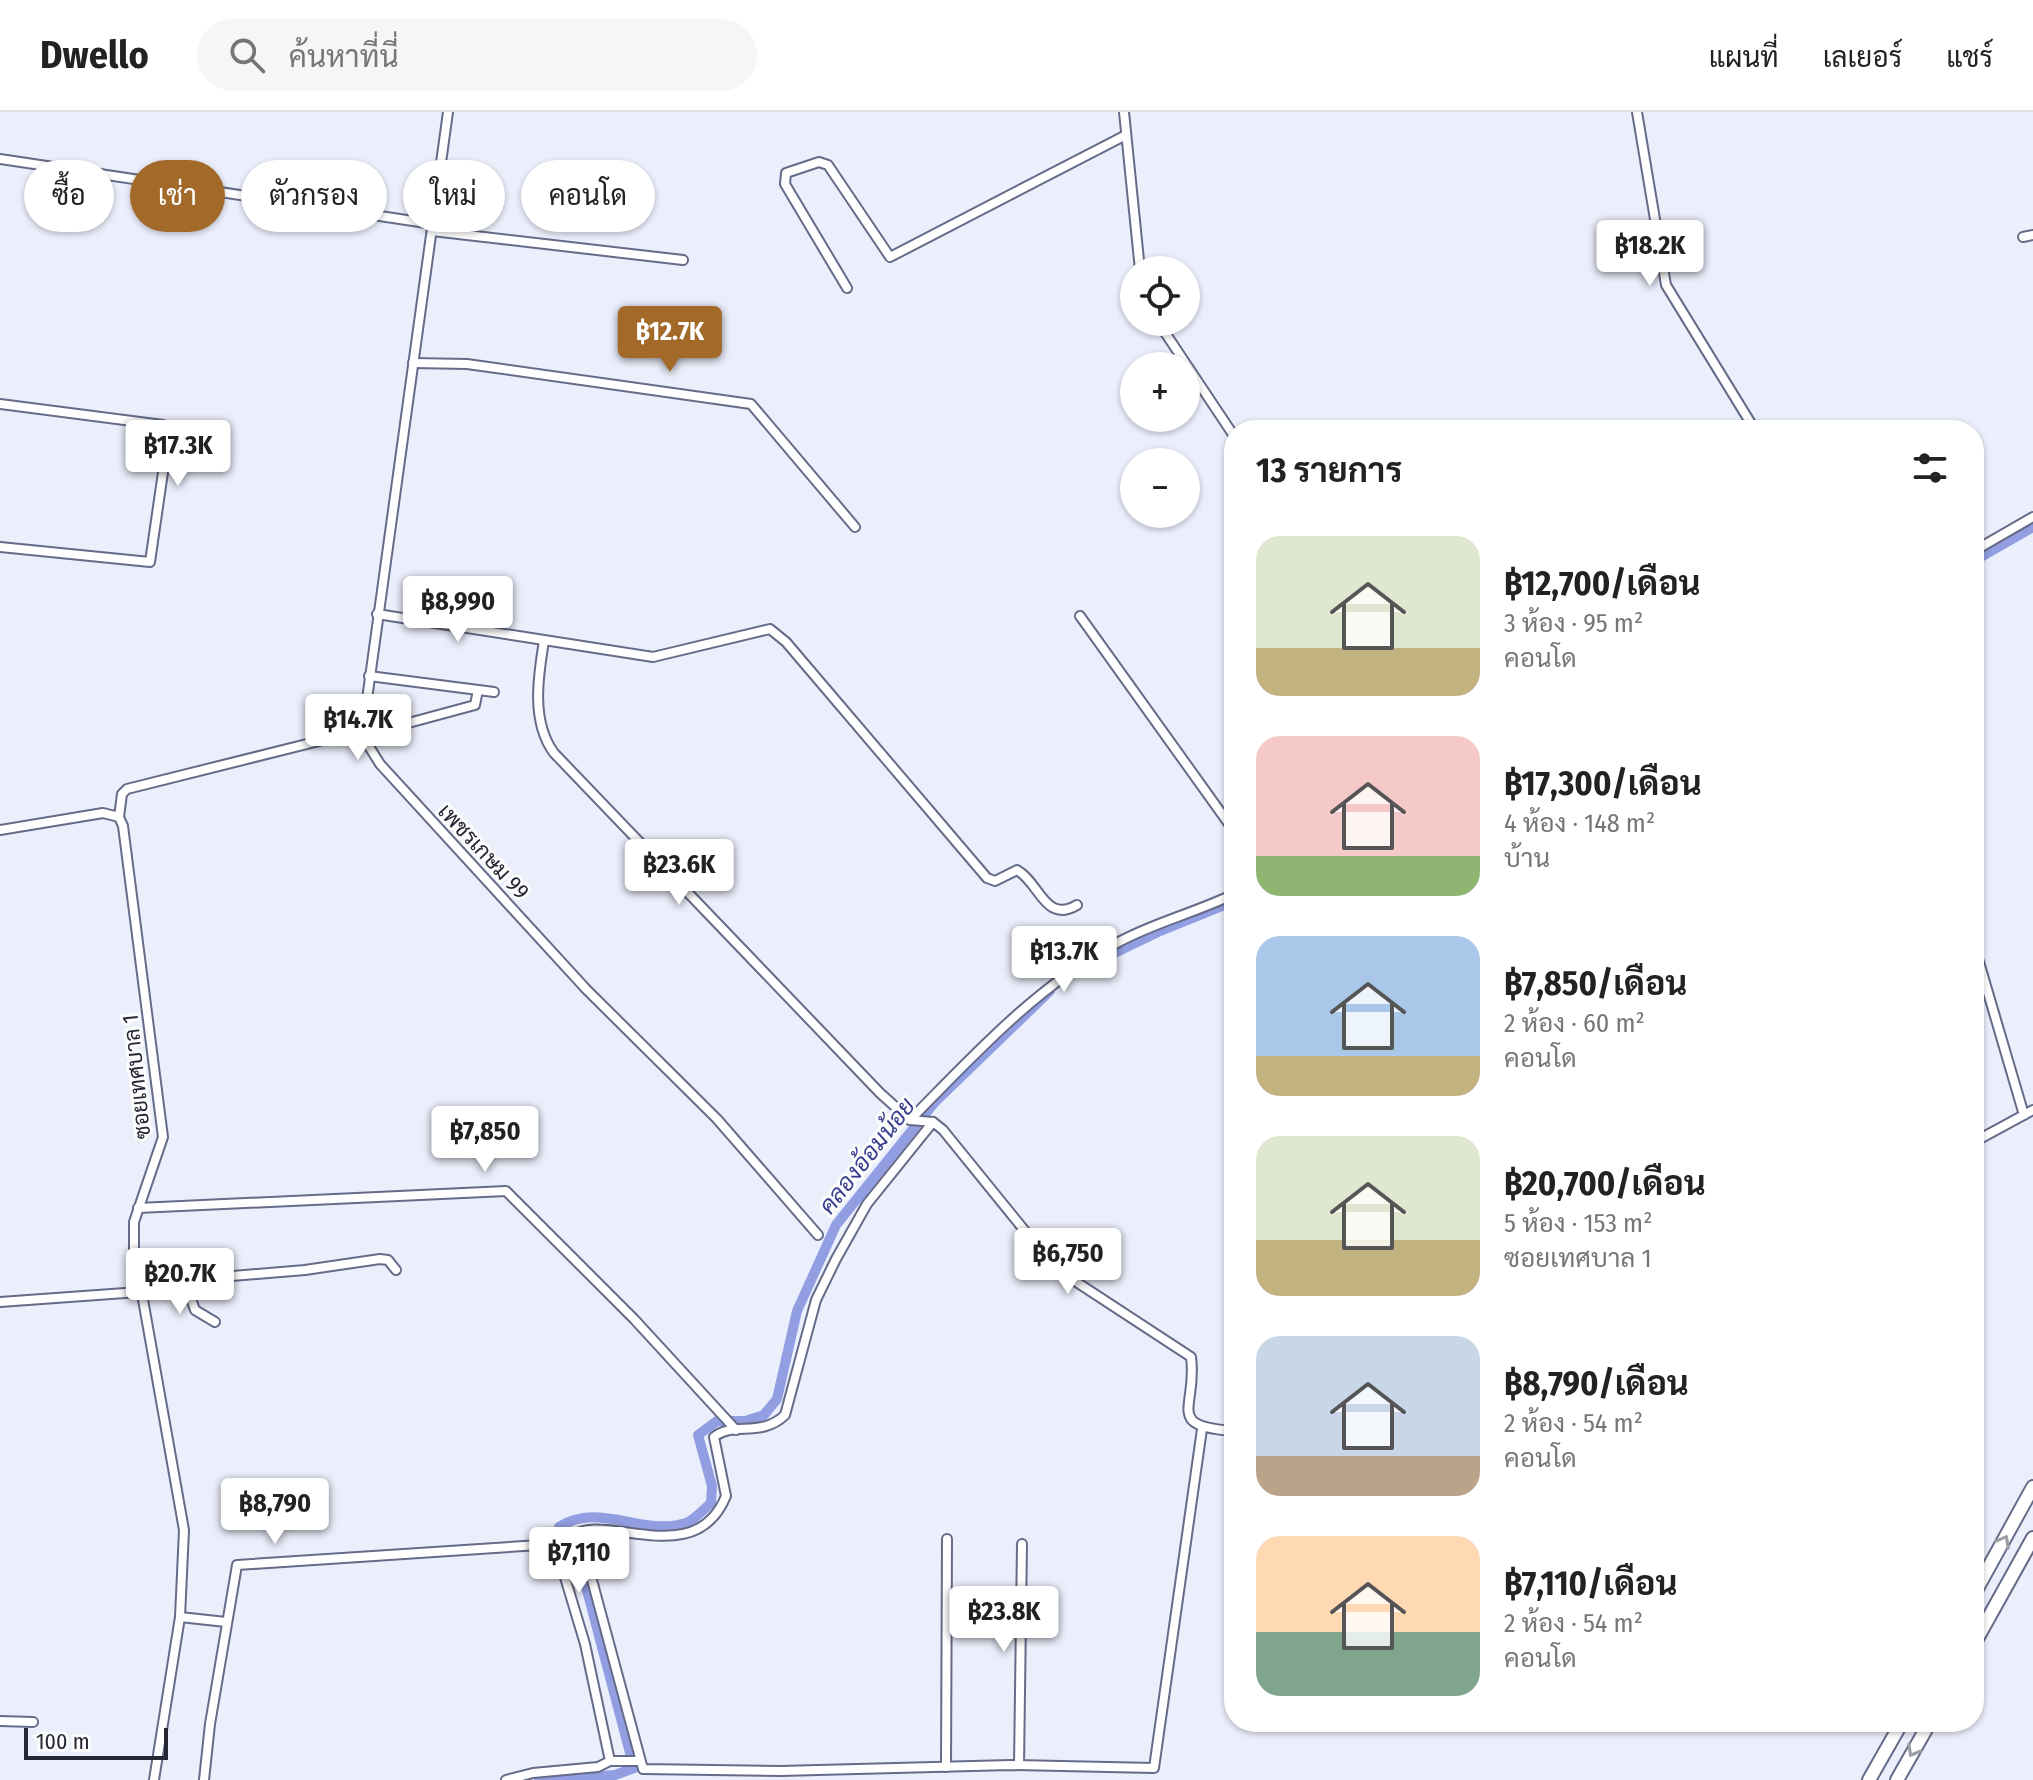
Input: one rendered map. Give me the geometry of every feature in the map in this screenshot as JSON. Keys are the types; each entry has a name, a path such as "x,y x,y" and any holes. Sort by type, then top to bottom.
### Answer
{"main road":[{"path":"1984,1576 2033,1487"},
{"path":"1984,1627 2033,1538"},
{"path":"1984,1594 1999,1601"},
{"path":"1869,1780 1896,1732"},
{"path":"1897,1780 1924,1732"}],"street":[{"path":"441,160 448,112"},
{"path":"1124,112 1139,256"},
{"path":"1637,112 1666,285 1749,420"},
{"path":"847,288 785,184 786,173 819,162 828,165 890,257 1126,135"},
{"path":"0,159 403,222"},
{"path":"364,733 377,614 431,232"},
{"path":"470,232 683,260"},
{"path":"2023,237 2033,235"},
{"path":"1167,336 1224,421"},
{"path":"413,363 467,364 751,404 855,527"},
{"path":"0,404 163,425 169,431 150,562 0,547"},
{"path":"1984,545 2033,517"},
{"path":"377,614 665,657 770,629 786,642 987,878 995,881 1017,870 1053,910 1064,912 1077,905"},
{"path":"1080,616 1224,817"},
{"path":"544,641 538,676 540,710 543,734 554,753 880,1093 912,1120 931,1122 949,1137 1055,1268 1191,1357 1189,1414 1202,1429 1224,1430"},
{"path":"369,676 494,692"},
{"path":"0,830 103,813 119,817 122,794 127,789 475,705 478,690"},
{"name":"เพชรเกษม 99","path":"364,733 380,764 586,989 701,1102 818,1235"},
{"name":"ซอยเทศบาล 1","path":"119,817 163,1137 138,1208 133,1233 138,1288 183,1510 180,1617 154,1780"},
{"path":"912,1120 1036,995 1063,974 1117,942 1224,898"},
{"path":"1984,976 2028,1112 1984,1136"},
{"path":"640,1769 592,1580 570,1548 570,1538 578,1532 604,1531 674,1537 713,1517 726,1496 714,1437 736,1429 767,1427 785,1415 790,1407 816,1300 836,1259 867,1204 931,1122"},
{"path":"138,1208 506,1191 736,1429"},
{"path":"0,1302 138,1288 184,1279 305,1270 380,1259 388,1260 396,1270"},
{"path":"184,1279 195,1310 215,1322"},
{"path":"506,1780 533,1773 598,1767 614,1761 640,1769 1019,1765 1154,1768 1202,1429"},
{"path":"946,1767 947,1539"},
{"path":"204,1780 234,1570 243,1564 555,1544 585,1644 614,1761"},
{"path":"1019,1765 1022,1544"},
{"path":"180,1617 226,1622"},
{"path":"0,1721 33,1722"}],"waterway":[{"name":"คลองอ้อมน้อย","path":"1984,555 2033,527"},
{"name":"คลองอ้อมน้อย","path":"1075,972 1160,931 1224,905"},
{"name":"คลองอ้อมน้อย","path":"539,1780 615,1775 634,1768 584,1579 563,1546 559,1527 590,1517 670,1526 689,1522 711,1503 712,1486 698,1435 717,1421 745,1421 764,1415 777,1399 797,1311 836,1225 934,1103 1050,991"}]}
